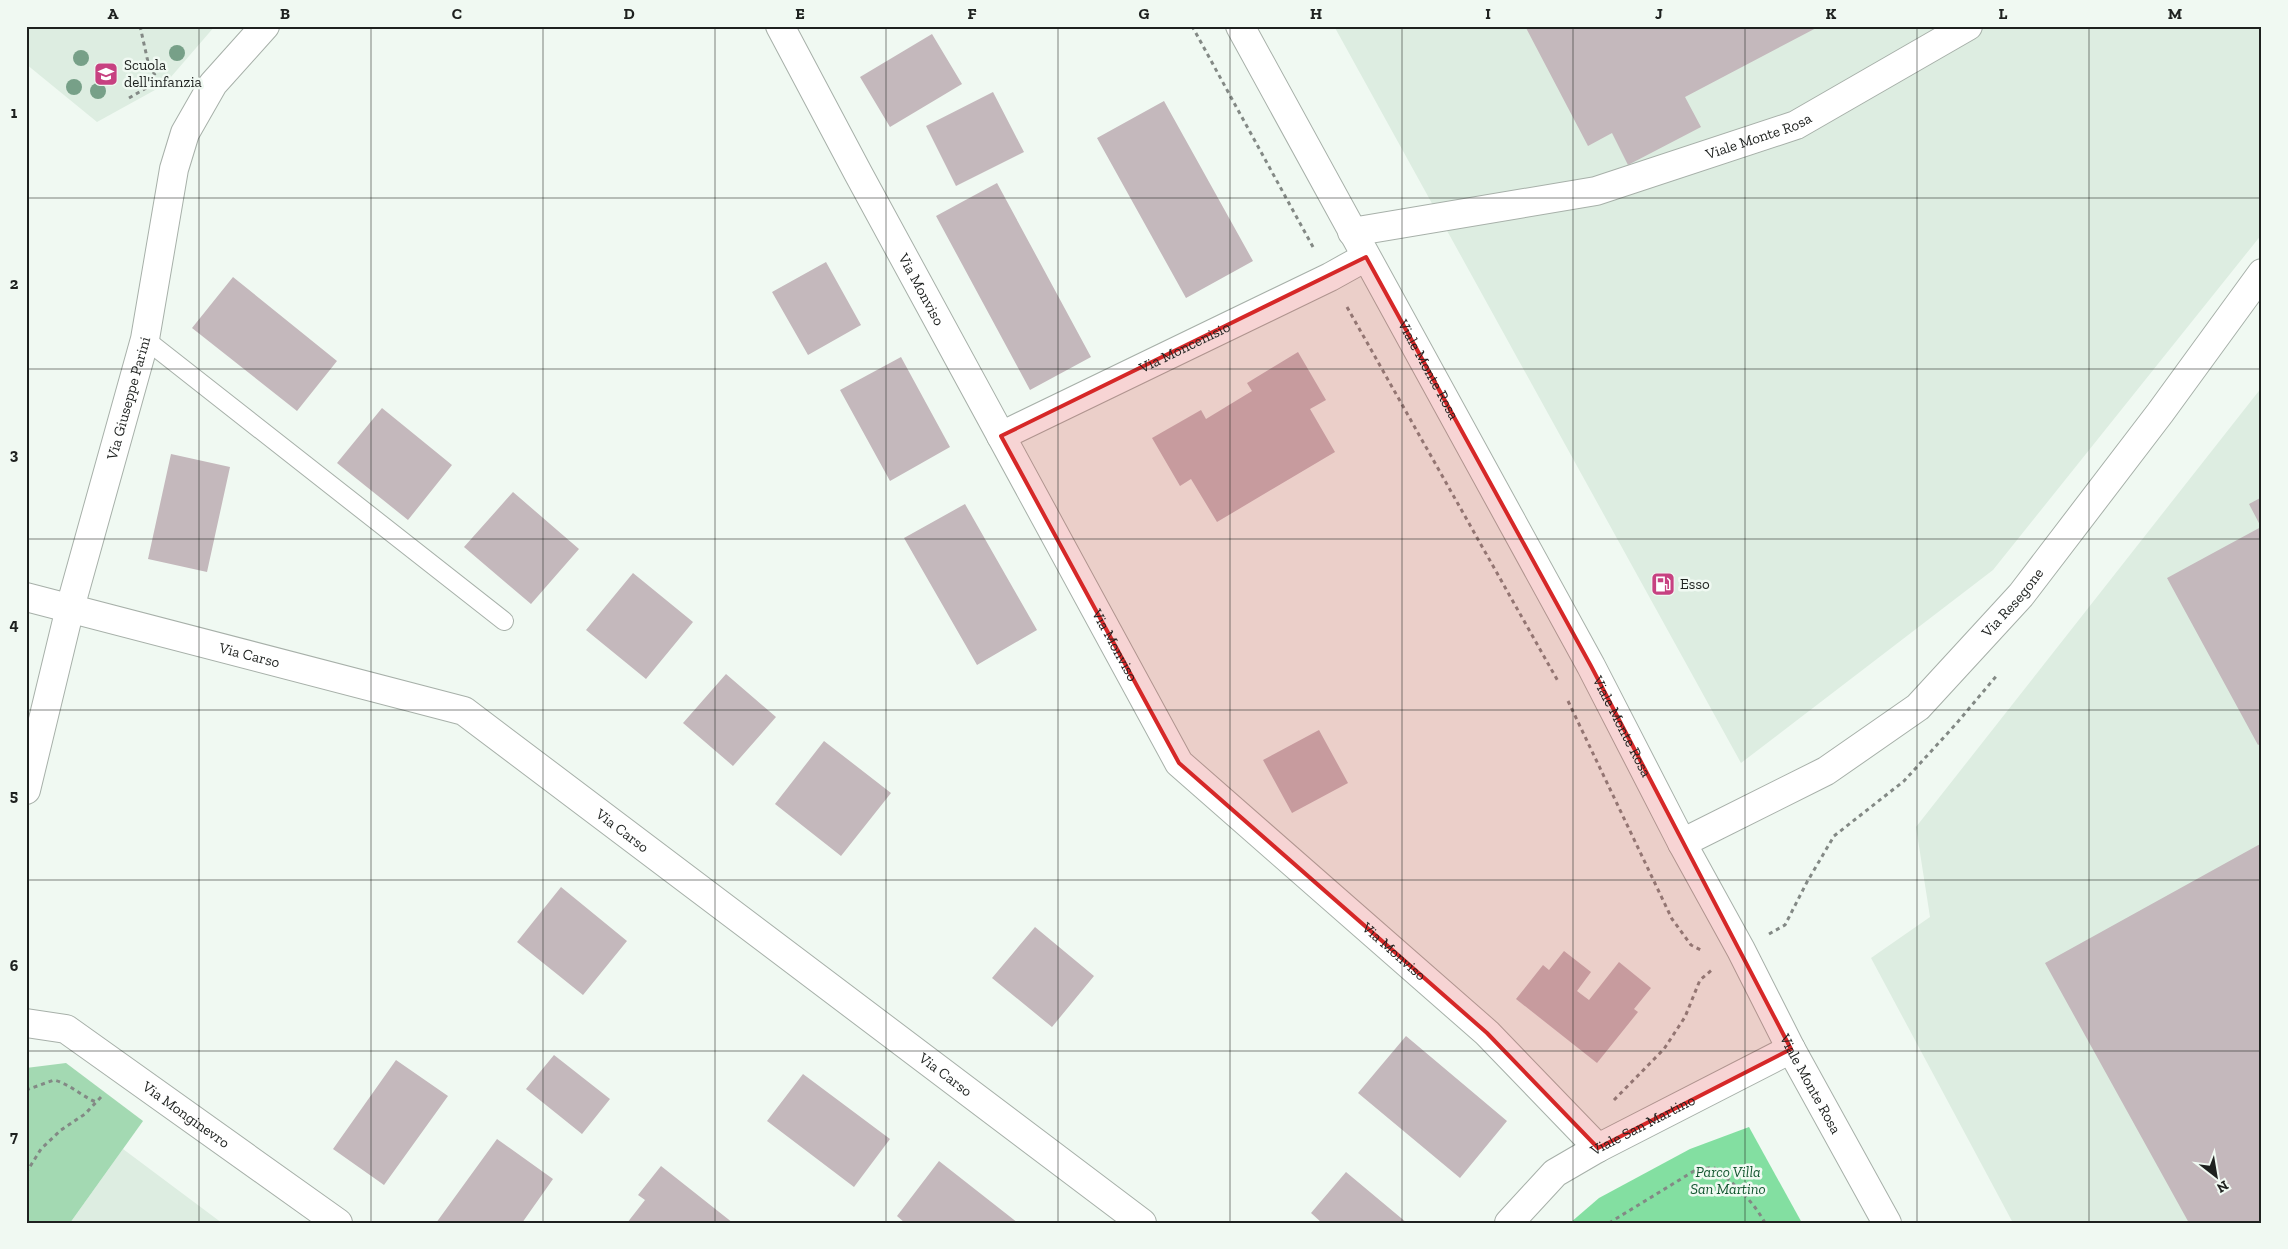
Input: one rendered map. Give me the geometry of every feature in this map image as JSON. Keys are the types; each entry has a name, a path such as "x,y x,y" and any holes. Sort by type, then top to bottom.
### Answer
{"street":[{"name":"Via Giuseppe Parini","path":"26,790 70,608 144,339 174,169 185,134 213,84 265,26"},
{"name":"Via Monviso","path":"780,26 1179,763 1486,1033 1598,1148"},
{"name":"Viale Monte Rosa","path":"1240,26 1591,666 1682,843 1742,950 1791,1049 1886,1223"},
{"name":"Viale Monte Rosa","path":"1352,232 1596,191 1796,125 1968,26"},
{"name":"Via Moncenisio","path":"1001,436 1330,277 1366,257"},
{"name":"Via Resegone","path":"1682,843 1826,771 1918,707 2022,595 2160,413 2262,273"},
{"name":"Via Carso","path":"26,597 464,711 1142,1223"},
{"name":"Via Monginevro","path":"26,1023 66,1029 338,1223"},
{"name":"Viale San Martino","path":"1509,1223 1555,1174 1598,1148 1791,1049"}],"lane":[{"path":"144,339 504,621"}],"path":[{"path":"129,98 158,81 148,62 140,26"},
{"path":"1192,26 1330,277 1564,692"},
{"path":"1568,700 1672,919 1691,945 1707,953"},
{"path":"26,1090 54,1080 71,1086 86,1098 96,1102"},
{"path":"26,1173 41,1149 61,1130 85,1114 105,1093"},
{"path":"1608,1223 1694,1171 1713,1167 1726,1177 1760,1214 1765,1223"}],"highlighted area":[{"path":"1366,257 1591,666 1791,1049 1598,1148 1487,1033 1179,763 1001,436"}],"shaded area":[{"name":"Scuola dell'infanzia","path":"26,26 215,26 164,85 97,122 26,64"},
{"path":"1334,26 2262,26 2262,234 1993,570 1741,763"},
{"path":"2262,387 2262,1223 2013,1223 1871,958 1930,917 1916,827"},
{"path":"123,1149 222,1223 70,1223"}],"green space":[{"path":"66,1063 143,1121 70,1223 26,1223 26,1068"},
{"name":"Parco Villa San Martino","path":"1749,1127 1802,1223 1570,1223 1599,1198 1690,1149"}],"building":[{"path":"1525,26 1820,26 1685,97 1701,127 1628,165 1612,133 1588,146"},
{"path":"932,34 962,84 890,127 860,77"},
{"path":"993,92 1024,152 956,186 926,126"},
{"path":"1164,101 1253,261 1186,298 1097,138"},
{"path":"997,183 1091,357 1030,390 936,216"},
{"path":"826,262 861,325 808,355 772,292"},
{"path":"233,277 337,361 297,411 192,328"},
{"path":"1298,352 1326,400 1310,409 1335,452 1217,522 1191,479 1180,486 1152,438 1201,410 1206,419 1252,391 1247,383"},
{"path":"901,357 950,447 890,481 840,390"},
{"path":"382,408 452,465 408,520 337,463"},
{"path":"171,454 230,467 207,572 148,559"},
{"path":"513,492 579,549 531,604 464,547"},
{"path":"2262,497 2262,743 2258,745 2167,578 2261,527 2249,504"},
{"path":"965,504 1037,630 977,665 904,538"},
{"path":"633,573 693,622 646,679 586,630"},
{"path":"726,674 776,717 733,766 683,723"},
{"path":"1319,730 1348,783 1292,813 1263,760"},
{"path":"824,741 891,793 841,856 775,804"},
{"path":"2262,843 2262,1223 2189,1223 2045,963"},
{"path":"561,887 627,941 583,995 517,942"},
{"path":"1035,927 1094,976 1052,1027 992,978"},
{"path":"1564,951 1591,972 1577,991 1589,1000 1619,962 1651,988 1634,1009 1638,1012 1597,1063 1516,999 1543,965 1549,970"},
{"path":"1406,1036 1507,1121 1460,1178 1358,1093"},
{"path":"554,1055 610,1099 582,1134 526,1089"},
{"path":"396,1060 448,1096 384,1185 333,1149"},
{"path":"803,1074 890,1139 854,1187 767,1121"},
{"path":"497,1139 553,1179 522,1223 436,1223"},
{"path":"939,1161 1018,1223 905,1223 897,1216"},
{"path":"661,1166 733,1223 627,1223 645,1200 638,1195"},
{"path":"1346,1172 1407,1223 1322,1223 1311,1213"}],"place":[{"name":"Scuola dell'infanzia","path":"106,74"},
{"name":"Esso","path":"1663,584"}]}
